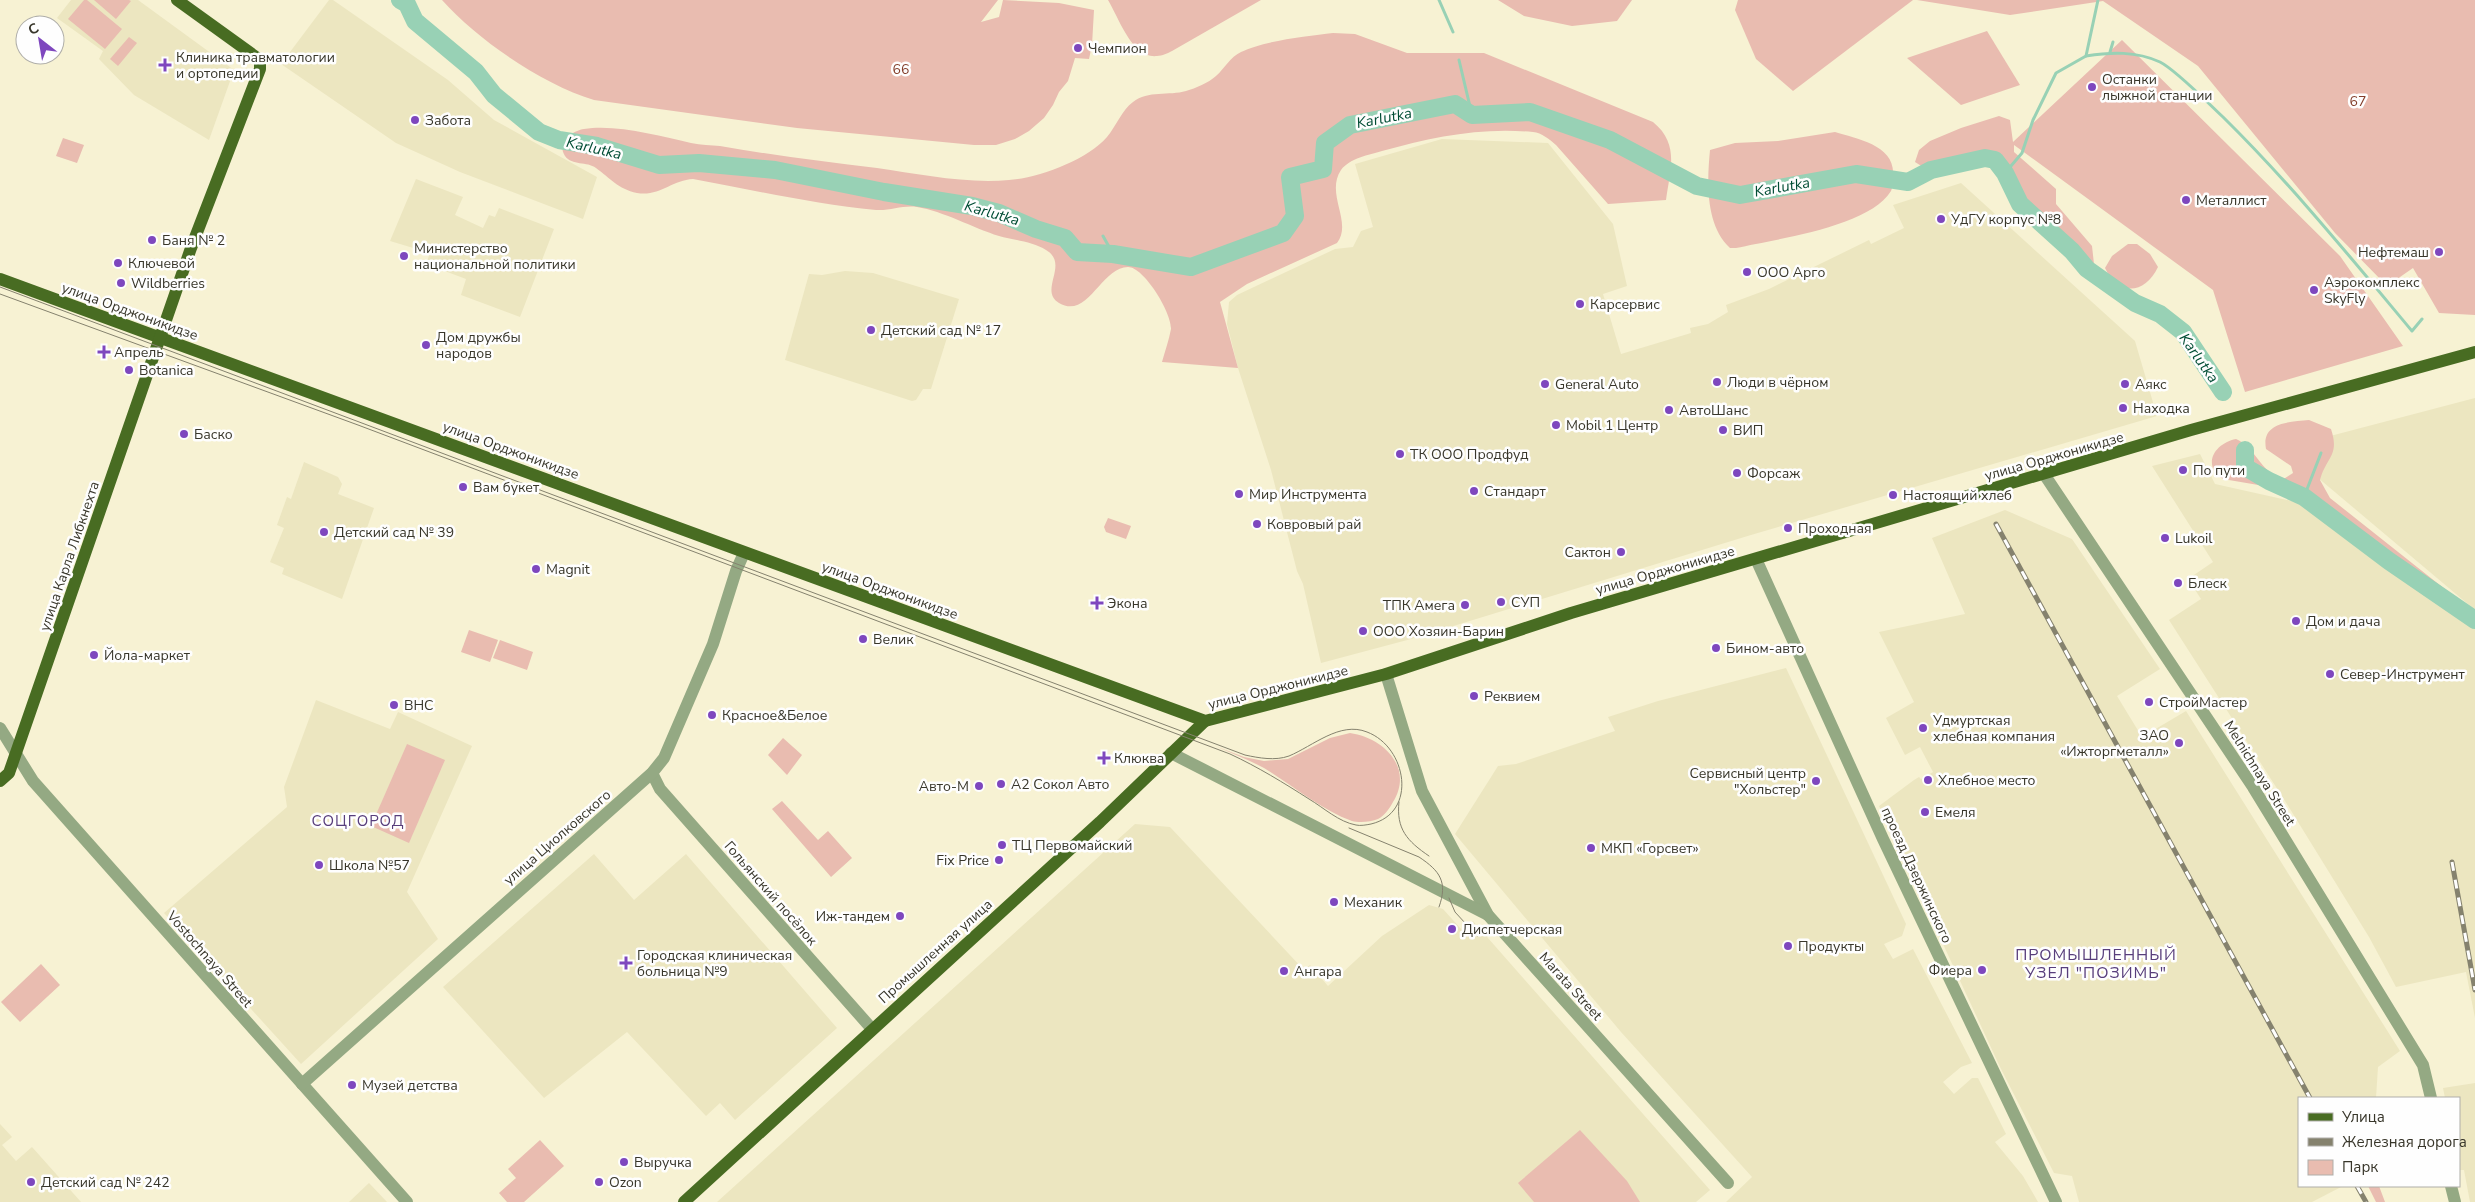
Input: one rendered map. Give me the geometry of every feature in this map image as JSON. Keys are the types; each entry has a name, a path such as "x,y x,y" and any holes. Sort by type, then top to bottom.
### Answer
{"main road":[{"name":"улица Карла Либкнехта","path":"0,781 9,773 191,248 258,79 260,61 177,0"},
{"name":"улица Орджоникидзе","path":"0,279 1205,721 1386,674 1571,613 2237,417 2475,352"},
{"name":"Промышленная улица","path":"684,1202 1100,822 1205,721"}],"street":[{"name":"Melnichnaya Street","path":"2044,474 2253,786 2423,1065 2431,1097"},
{"name":"улица Циолковского","path":"302,1084 652,773 664,758 713,644 736,571 744,553"},
{"name":"проезд Дзержинского","path":"1756,559 1883,839 2056,1202"},
{"name":"Marata Street","path":"1386,674 1422,792 1488,915 1728,1183"},
{"name":"Vostochnaya Street","path":"0,728 34,781 407,1202"},
{"path":"1172,753 1488,915"},
{"name":"Гольянский посёлок","path":"652,773 660,789 872,1029"},
{"path":"2451,1187 2455,1202"}],"shaded area":[{"name":"Клиника травматологии и ортопедии","path":"71,0 138,0 234,70 209,140 134,95 99,59 103,51 65,24 65,15 59,15"},
{"path":"329,0 333,0 448,80 494,120 597,177 583,219 460,172 396,143 281,64"},
{"path":"1442,139 1548,143 1613,224 1627,286 1603,294 1621,354 1691,333 1690,328 1708,324 1728,312 1726,305 1769,289 1869,240 1871,244 1904,228 1893,205 1961,183 2135,341 2157,416 1751,535 1411,639 1321,663 1303,584 1297,571 1271,470 1238,368 1227,324 1229,302 1237,295 1335,249 1353,247 1361,231 1373,227 1355,164"},
{"path":"416,179 463,197 455,215 483,228 489,215 495,217 499,208 554,229 520,317 461,295 466,279 426,264 430,253 390,241"},
{"name":"Детский сад № 17","path":"845,271 873,273 959,299 931,389 923,389 916,400 912,401 785,360 809,274 822,275"},
{"path":"2475,398 2475,610 2304,466 2315,440"},
{"path":"2200,454 2215,484 2301,503 2385,568 2457,611 2475,629 2475,1018 2466,972 2396,987 2369,937 2285,801 2169,620 2201,599 2188,579 2213,562 2152,466"},
{"name":"Детский сад № 39","path":"304,462 338,477 342,484 338,494 374,508 342,599 282,574 284,568 270,562 284,528 277,525 287,497 291,499"},
{"path":"2005,510 2072,539 2160,669 2117,696 2142,737 2186,711 2400,1051 2378,1067 2376,1097 2298,1097 2298,1187 2341,1187 2312,1202 2079,1202 2072,1176 2054,1173 2000,1067 1879,806 1914,780 1919,777 1921,779 1933,772 1920,747 1905,755 1886,718 1914,702 1879,632 1965,614 1932,538"},
{"path":"1786,668 1906,924 1902,936 1884,944 1893,959 1913,949 1972,1063 1961,1067 1943,1082 1954,1094 1972,1078 1978,1078 2006,1134 1995,1142 2023,1176 2038,1202 1726,1202 1752,1177 1621,1032 1455,834 1498,766 1516,764 1615,731 1608,717 1658,701"},
{"name":"Школа №57","path":"316,700 390,729 398,712 472,746 407,892 438,939 301,1064 164,913 287,807 284,787"},
{"path":"1135,824 1170,827 1304,970 1310,965 1328,986 1382,936 1429,905 1443,909 1462,930 1473,921 1710,1190 1696,1202 717,1202"},
{"name":"Городская клиническая больница №9","path":"594,854 634,900 686,854 837,1028 735,1120 720,1103 706,1116 627,1032 544,1098 443,987"},
{"path":"2475,1083 2475,1202 2470,1202 2464,1170 2460,1170 2460,1097 2445,1097 2443,1088"},
{"name":"Детский сад № 242","path":"0,1124 12,1137 2,1145 16,1161 32,1147 81,1202 0,1202"},
{"path":"369,1183 387,1202 349,1202"}],"green space":[{"path":"84,0 87,0 122,29 105,49 68,19"},
{"path":"94,0 129,0 131,1 116,19"},
{"name":"66","path":"442,0 998,0 981,22 999,17 1003,0 1059,3 1094,10 1092,45 1089,59 1075,58 1068,81 1059,92 1044,118 1029,131 1015,139 996,145 974,145 797,128 594,100 554,83 512,59 474,31"},
{"path":"1108,0 1261,0 1172,51 1157,56 1148,55 1140,51 1133,44"},
{"path":"1498,0 1632,0 1617,21 1572,26 1524,16"},
{"path":"1738,0 1913,0 1793,91 1756,59 1735,10"},
{"name":"67","path":"1917,0 2475,0 2475,315 2439,313 2413,268 2387,286 2335,233 2198,66 2103,1 2010,15"},
{"path":"1987,31 2020,85 1961,105 1907,58"},
{"path":"1333,33 1355,34 1407,53 1484,53 1653,122 1667,139 1670,148 1671,168 1666,200 1608,204 1556,145 1542,135 1533,132 1495,131 1457,134 1419,141 1360,158 1345,166 1337,179 1336,189 1342,226 1341,235 1337,243 1247,284 1220,302 1238,368 1162,362 1171,329 1167,313 1149,282 1142,274 1128,267 1118,269 1110,275 1078,305 1069,306 1059,303 1053,298 1051,291 1055,262 1053,256 1046,250 1029,243 989,233 937,212 917,207 876,210 853,207 693,179 678,182 652,193 637,193 619,186 592,166 568,159 562,146 570,135 584,129 624,129 695,144 943,178 976,181 1021,179 1048,172 1087,153 1107,137 1126,109 1139,98 1190,90 1202,85 1216,76 1234,57 1250,48 1285,40"},
{"path":"129,37 137,43 118,66 110,59"},
{"name":"Металлист","path":"2122,40 2340,256 2403,346 2245,392 2213,290 2014,145 2014,152 2056,189 2056,204 2092,246 2094,264 2086,260 2025,199 2003,163 1985,152 1923,167 1915,162 1919,150 1930,141 1961,128 1999,116 2010,120 2013,142"},
{"path":"1835,132 1864,141 1882,150 1892,165 1893,181 1891,191 1880,203 1863,214 1843,222 1797,236 1730,248 1716,227 1712,215 1708,189 1710,150 1735,143 1778,141"},
{"path":"63,138 84,145 77,163 56,156"},
{"path":"2128,244 2137,244 2150,254 2158,267 2153,276 2139,287 2124,288 2117,284 2105,268 2112,256"},
{"path":"2309,420 2331,429 2334,445 2333,451 2320,480 2330,498 2475,613 2475,629 2457,611 2385,568 2301,503 2270,487 2223,479 2216,473 2212,461 2213,455 2222,445 2236,439 2249,448 2268,471 2282,480 2293,473 2291,466 2266,449 2268,433 2278,425"},
{"path":"1108,518 1131,526 1126,539 1106,532 1104,527"},
{"path":"469,630 498,640 490,662 461,652"},
{"path":"500,640 533,652 527,670 493,658"},
{"path":"1350,733 1374,741 1384,748 1398,767 1399,789 1389,809 1375,820 1355,822 1340,816 1318,804 1264,768 1215,746 1244,757 1264,761 1288,759 1330,738"},
{"path":"783,738 802,755 787,775 768,755"},
{"path":"407,744 445,760 409,843 371,826"},
{"path":"782,801 818,840 828,831 852,858 831,877 772,809"},
{"path":"41,964 60,985 20,1022 1,1002"},
{"path":"1580,1130 1627,1181 1640,1202 1534,1202 1518,1183"},
{"path":"540,1140 564,1166 524,1202 507,1202 499,1193 516,1178 508,1169"},
{"path":"2368,1187 2379,1187 2385,1202 2376,1202"}],"waterway":[{"name":"Karlutka","path":"400,0 407,4 415,21 476,72 494,95 539,132 559,140 597,146 659,165 699,163 775,170 884,192 972,206 999,213 1036,229 1065,238 1077,252 1113,254 1191,267 1283,233 1295,216 1290,177 1323,169 1325,143 1350,125 1455,104 1472,115 1530,112 1610,140 1697,186 1740,195 1856,174 1908,182 1931,170 1985,158 1995,160 2005,173 2020,204 2072,251 2087,269 2135,303 2160,314 2183,332 2223,392"},
{"path":"1439,0 1453,32"},
{"path":"2005,173 2022,153 2033,120 2056,73 2086,56 2098,0"},
{"path":"2110,52 2113,42"},
{"path":"2086,56 2114,53 2133,54 2151,58 2175,72 2273,168 2412,331 2422,319"},
{"path":"1459,60 1472,115"},
{"path":"1103,236 1113,254"},
{"name":"Karlutka","path":"2245,450 2245,467 2269,481 2304,497 2389,561 2475,620"},
{"path":"2304,497 2321,453"}],"tram line":[{"path":"0,287 1245,755 1284,758 1337,732 1357,729 1367,732 1381,740 1391,751 1398,765 1402,780 1401,794 1396,807 1386,818 1367,825 1350,823 1338,818 1271,775 1230,754 358,425 0,294"},
{"path":"1399,802 1401,827 1409,839 1429,856"},
{"path":"1349,828 1419,857 1432,867 1437,872 1442,884 1443,891 1439,907"},
{"path":"1449,898 1455,912 1477,936"}],"railway":[{"path":"1996,524 2309,1097"},
{"path":"2452,862 2475,990"},
{"path":"2358,1187 2366,1202"}],"place":[{"name":"Чемпион","path":"1078,48"},
{"name":"Клиника травматологии и ортопедии","path":"165,65"},
{"name":"Останки лыжной станции","path":"2092,87"},
{"name":"Забота","path":"415,120"},
{"name":"Металлист","path":"2186,200"},
{"name":"УдГУ корпус №8","path":"1941,219"},
{"name":"Баня № 2","path":"152,240"},
{"name":"Нефтемаш","path":"2439,252"},
{"name":"Министерство национальной политики","path":"404,256"},
{"name":"Ключевой","path":"118,263"},
{"name":"ООО Арго","path":"1747,272"},
{"name":"Wildberries","path":"121,283"},
{"name":"Аэрокомплекс SkyFly","path":"2314,290"},
{"name":"Карсервис","path":"1580,304"},
{"name":"Детский сад № 17","path":"871,330"},
{"name":"Дом дружбы народов","path":"426,345"},
{"name":"Апрель","path":"104,352"},
{"name":"Botanica","path":"129,370"},
{"name":"Люди в чёрном","path":"1717,382"},
{"name":"General Auto","path":"1545,384"},
{"name":"Аякс","path":"2125,384"},
{"name":"Находка","path":"2123,408"},
{"name":"АвтоШанс","path":"1669,410"},
{"name":"Mobil 1 Центр","path":"1556,425"},
{"name":"ВИП","path":"1723,430"},
{"name":"Баско","path":"184,434"},
{"name":"ТК ООО Продфуд","path":"1400,454"},
{"name":"По пути","path":"2183,470"},
{"name":"Форсаж","path":"1737,473"},
{"name":"Вам букет","path":"463,487"},
{"name":"Стандарт","path":"1474,491"},
{"name":"Мир Инструмента","path":"1239,494"},
{"name":"Настоящий хлеб","path":"1893,495"},
{"name":"Ковровый рай","path":"1257,524"},
{"name":"Проходная","path":"1788,528"},
{"name":"Детский сад № 39","path":"324,532"},
{"name":"Lukoil","path":"2165,538"},
{"name":"Сактон","path":"1621,552"},
{"name":"Magnit","path":"536,569"},
{"name":"Блеск","path":"2178,583"},
{"name":"СУП","path":"1501,602"},
{"name":"Экона","path":"1097,603"},
{"name":"ТПК Амега","path":"1465,605"},
{"name":"Дом и дача","path":"2296,621"},
{"name":"ООО Хозяин-Барин","path":"1363,631"},
{"name":"Велик","path":"863,639"},
{"name":"Бином-авто","path":"1716,648"},
{"name":"Йола-маркет","path":"94,655"},
{"name":"Север-Инструмент","path":"2330,674"},
{"name":"Реквием","path":"1474,696"},
{"name":"СтройМастер","path":"2149,702"},
{"name":"ВНС","path":"394,705"},
{"name":"Красное&Белое","path":"712,715"},
{"name":"Удмуртская хлебная компания","path":"1923,728"},
{"name":"ЗАО «Ижторгметалл»","path":"2179,743"},
{"name":"Клюква","path":"1104,758"},
{"name":"Хлебное место","path":"1928,780"},
{"name":"Сервисный центр \"Хольстер\"","path":"1816,781"},
{"name":"А2 Сокол Авто","path":"1001,784"},
{"name":"Авто-М","path":"979,786"},
{"name":"Емеля","path":"1925,812"},
{"name":"ТЦ Первомайский","path":"1002,845"},
{"name":"МКП «Горсвет»","path":"1591,848"},
{"name":"Fix Price","path":"999,860"},
{"name":"Школа №57","path":"319,865"},
{"name":"Механик","path":"1334,902"},
{"name":"Иж-тандем","path":"900,916"},
{"name":"Диспетчерская","path":"1452,929"},
{"name":"Продукты","path":"1788,946"},
{"name":"Городская клиническая больница №9","path":"626,963"},
{"name":"Фиера","path":"1982,970"},
{"name":"Ангара","path":"1284,971"},
{"name":"Музей детства","path":"352,1085"},
{"name":"Выручка","path":"624,1162"},
{"name":"Детский сад № 242","path":"31,1182"},
{"name":"Ozon","path":"599,1182"}],"district":[{"name":"СОЦГОРОД","path":"358,821"},
{"name":"ПРОМЫШЛЕННЫЙ УЗЕЛ \"ПОЗИМЬ\"","path":"2096,963"}]}
